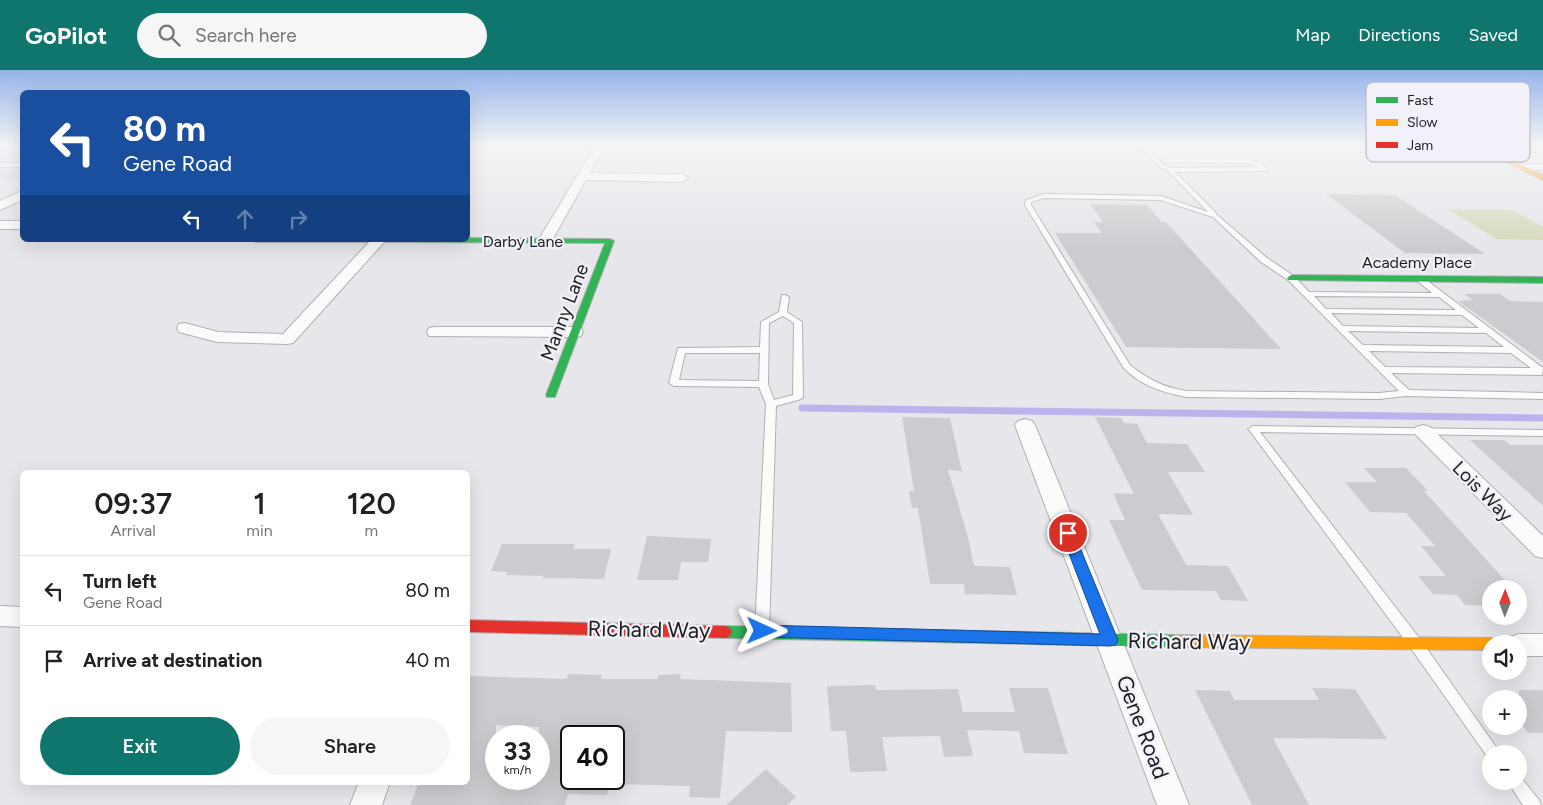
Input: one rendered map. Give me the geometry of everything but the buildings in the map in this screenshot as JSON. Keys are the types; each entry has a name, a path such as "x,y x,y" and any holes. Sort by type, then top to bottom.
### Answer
{"street":[{"path":"545,241 580,180"},
{"path":"8,188 20,188"},
{"path":"0,206 20,196"},
{"path":"0,225 20,225"},
{"name":"Darby Lane","path":"470,241 610,241"},
{"name":"Manny Lane","path":"551,395 610,241"},
{"path":"185,328 217,337 287,339 378,242"},
{"name":"Academy Place","path":"1291,278 1543,280"},
{"path":"435,332 575,332"},
{"name":"Gene Road","path":"1025,425 1173,805"},
{"name":"Lois Way","path":"1423,431 1543,550"},
{"path":"0,616 20,617"},
{"name":"Richard Way","path":"470,626 1110,640 1482,644"},
{"path":"1527,644 1543,645"},
{"path":"366,805 375,785"}],"lane":[{"path":"1180,180 1215,216 1264,260 1291,278 1406,393"},
{"path":"1215,216 1171,200 1145,196 1044,196 1028,200 1028,205 1128,367 1140,378 1171,392 1187,394 1379,396 1406,393 1543,396"},
{"path":"1418,278 1542,372"},
{"path":"1307,294 1441,295"},
{"path":"783,313 784,297"},
{"path":"1324,312 1465,313"},
{"path":"762,631 771,404 763,384 765,322 783,313"},
{"path":"771,404 798,397 798,322 783,313"},
{"path":"1341,328 1488,331"},
{"path":"1361,348 1514,350"},
{"path":"763,384 674,383 681,350 764,350"},
{"path":"1382,370 1542,372"},
{"path":"1488,745 1415,644 1254,429 1543,432"},
{"path":"1521,790 1532,805"}],"shaded area":[{"path":"0,180 20,180 0,183"}],"green space":[{"path":"1448,209 1513,210 1543,227 1543,240 1496,239"}],"waterway":[{"path":"802,408 1543,418"}],"traffic: fast":[{"path":"470,240 610,241 551,395"},
{"path":"1291,278 1543,280"},
{"path":"725,632 1177,641"}],"traffic: slow":[{"path":"1177,641 1482,644"}],"traffic: jam":[{"path":"470,626 725,632"}],"route":[{"path":"762,631 1110,640 1068,533"}]}
